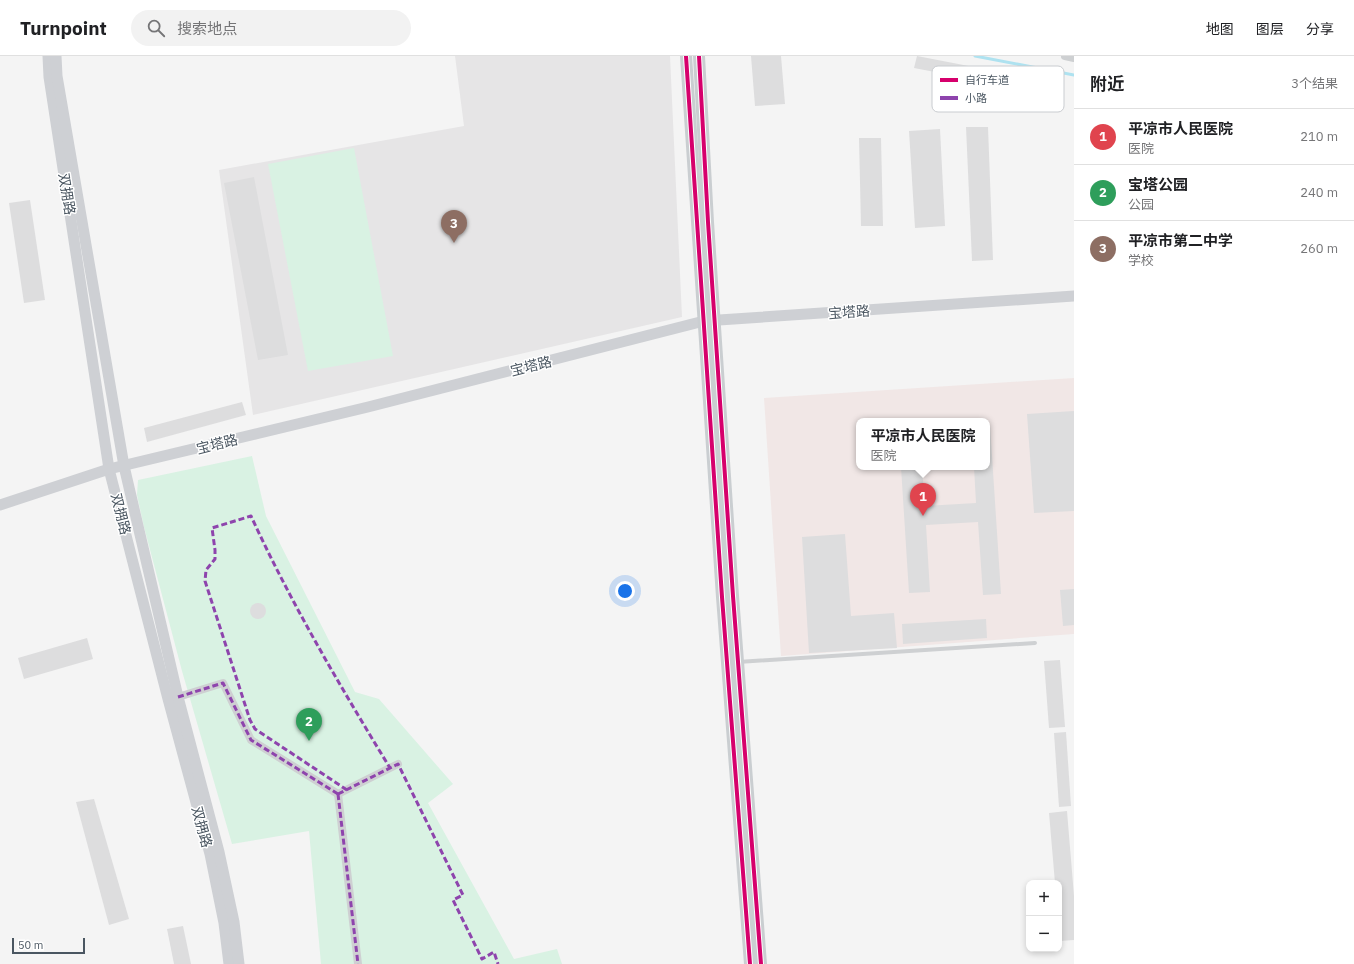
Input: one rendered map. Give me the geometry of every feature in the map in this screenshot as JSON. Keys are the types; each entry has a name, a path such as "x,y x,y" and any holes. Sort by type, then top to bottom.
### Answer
{"main road":[{"name":"双拥路","path":"48,56 49,77 109,469 168,700 210,854 224,924 229,964"},
{"name":"双拥路","path":"56,56 60,92 124,466 178,697 220,852 234,922 239,964"},
{"path":"686,56 709,321 750,964"},
{"path":"699,56 709,321"},
{"name":"宝塔路","path":"0,505 109,469 360,409 709,321 1074,296"},
{"path":"723,526 738,662 761,964"}],"street":[{"path":"1064,56 1074,58"},
{"path":"178,697 223,683 251,740 338,794"},
{"path":"338,794 398,764"},
{"path":"338,794 358,964"}],"lane":[{"path":"738,662 1035,643"}],"shaded area":[{"path":"455,56 670,56 682,317 253,415 219,170 464,126"},
{"path":"1074,378 1074,634 781,656 764,398"}],"green space":[{"path":"354,148 393,356 308,371 268,164"},
{"path":"252,456 266,516 355,692 379,699 453,784 428,803 514,959 557,949 562,964 321,964 309,831 232,844 182,671 137,495 138,480"}],"building":[{"path":"751,56 781,56 785,104 755,106"},
{"path":"917,56 969,66 932,66 932,71 914,68"},
{"path":"966,127 988,127 993,260 972,261"},
{"path":"940,129 945,226 915,228 909,131"},
{"path":"859,138 881,138 883,226 861,226"},
{"path":"254,177 288,355 258,360 224,183"},
{"path":"30,200 45,300 24,303 9,203"},
{"path":"242,402 246,415 147,442 144,428"},
{"path":"1074,411 1074,511 1034,513 1027,414"},
{"path":"990,425 1001,594 983,595 978,522 926,525 930,592 909,593 901,470 922,470 925,506 976,503 974,470 990,470"},
{"path":"845,534 851,616 894,613 897,648 809,653 802,537"},
{"path":"1074,589 1074,625 1063,626 1060,590"},
{"path":"255,603 261,603 266,608 264,617 261,619 255,619 250,614 250,608"},
{"path":"986,619 987,638 903,644 902,624"},
{"path":"87,638 93,659 24,679 18,658"},
{"path":"1060,660 1065,727 1049,728 1044,661"},
{"path":"1066,732 1071,806 1059,807 1054,733"},
{"path":"94,799 129,919 109,925 76,802"},
{"path":"1067,811 1074,896 1074,940 1062,941 1062,880 1055,880 1049,813"},
{"path":"183,926 191,964 174,964 167,929"}],"waterway":[{"path":"975,56 1027,66"},
{"path":"1064,73 1074,75"}],"marked path":[{"path":"347,790 255,729 250,720 205,581 206,570 215,559 212,528 251,516 299,612 390,768"},
{"path":"178,697 223,683 251,740 338,794"},
{"path":"338,794 398,764 463,895 453,900 482,959 494,952 498,964"},
{"path":"338,794 358,964"}],"cycle path":[{"path":"686,56 722,597 750,964"},
{"path":"699,56 708,222 733,596 761,964"}],"place":[{"name":"平凉市第二中学","path":"454,243"},
{"name":"平凉市人民医院","path":"923,516"},
{"name":"宝塔公园","path":"309,741"}]}
